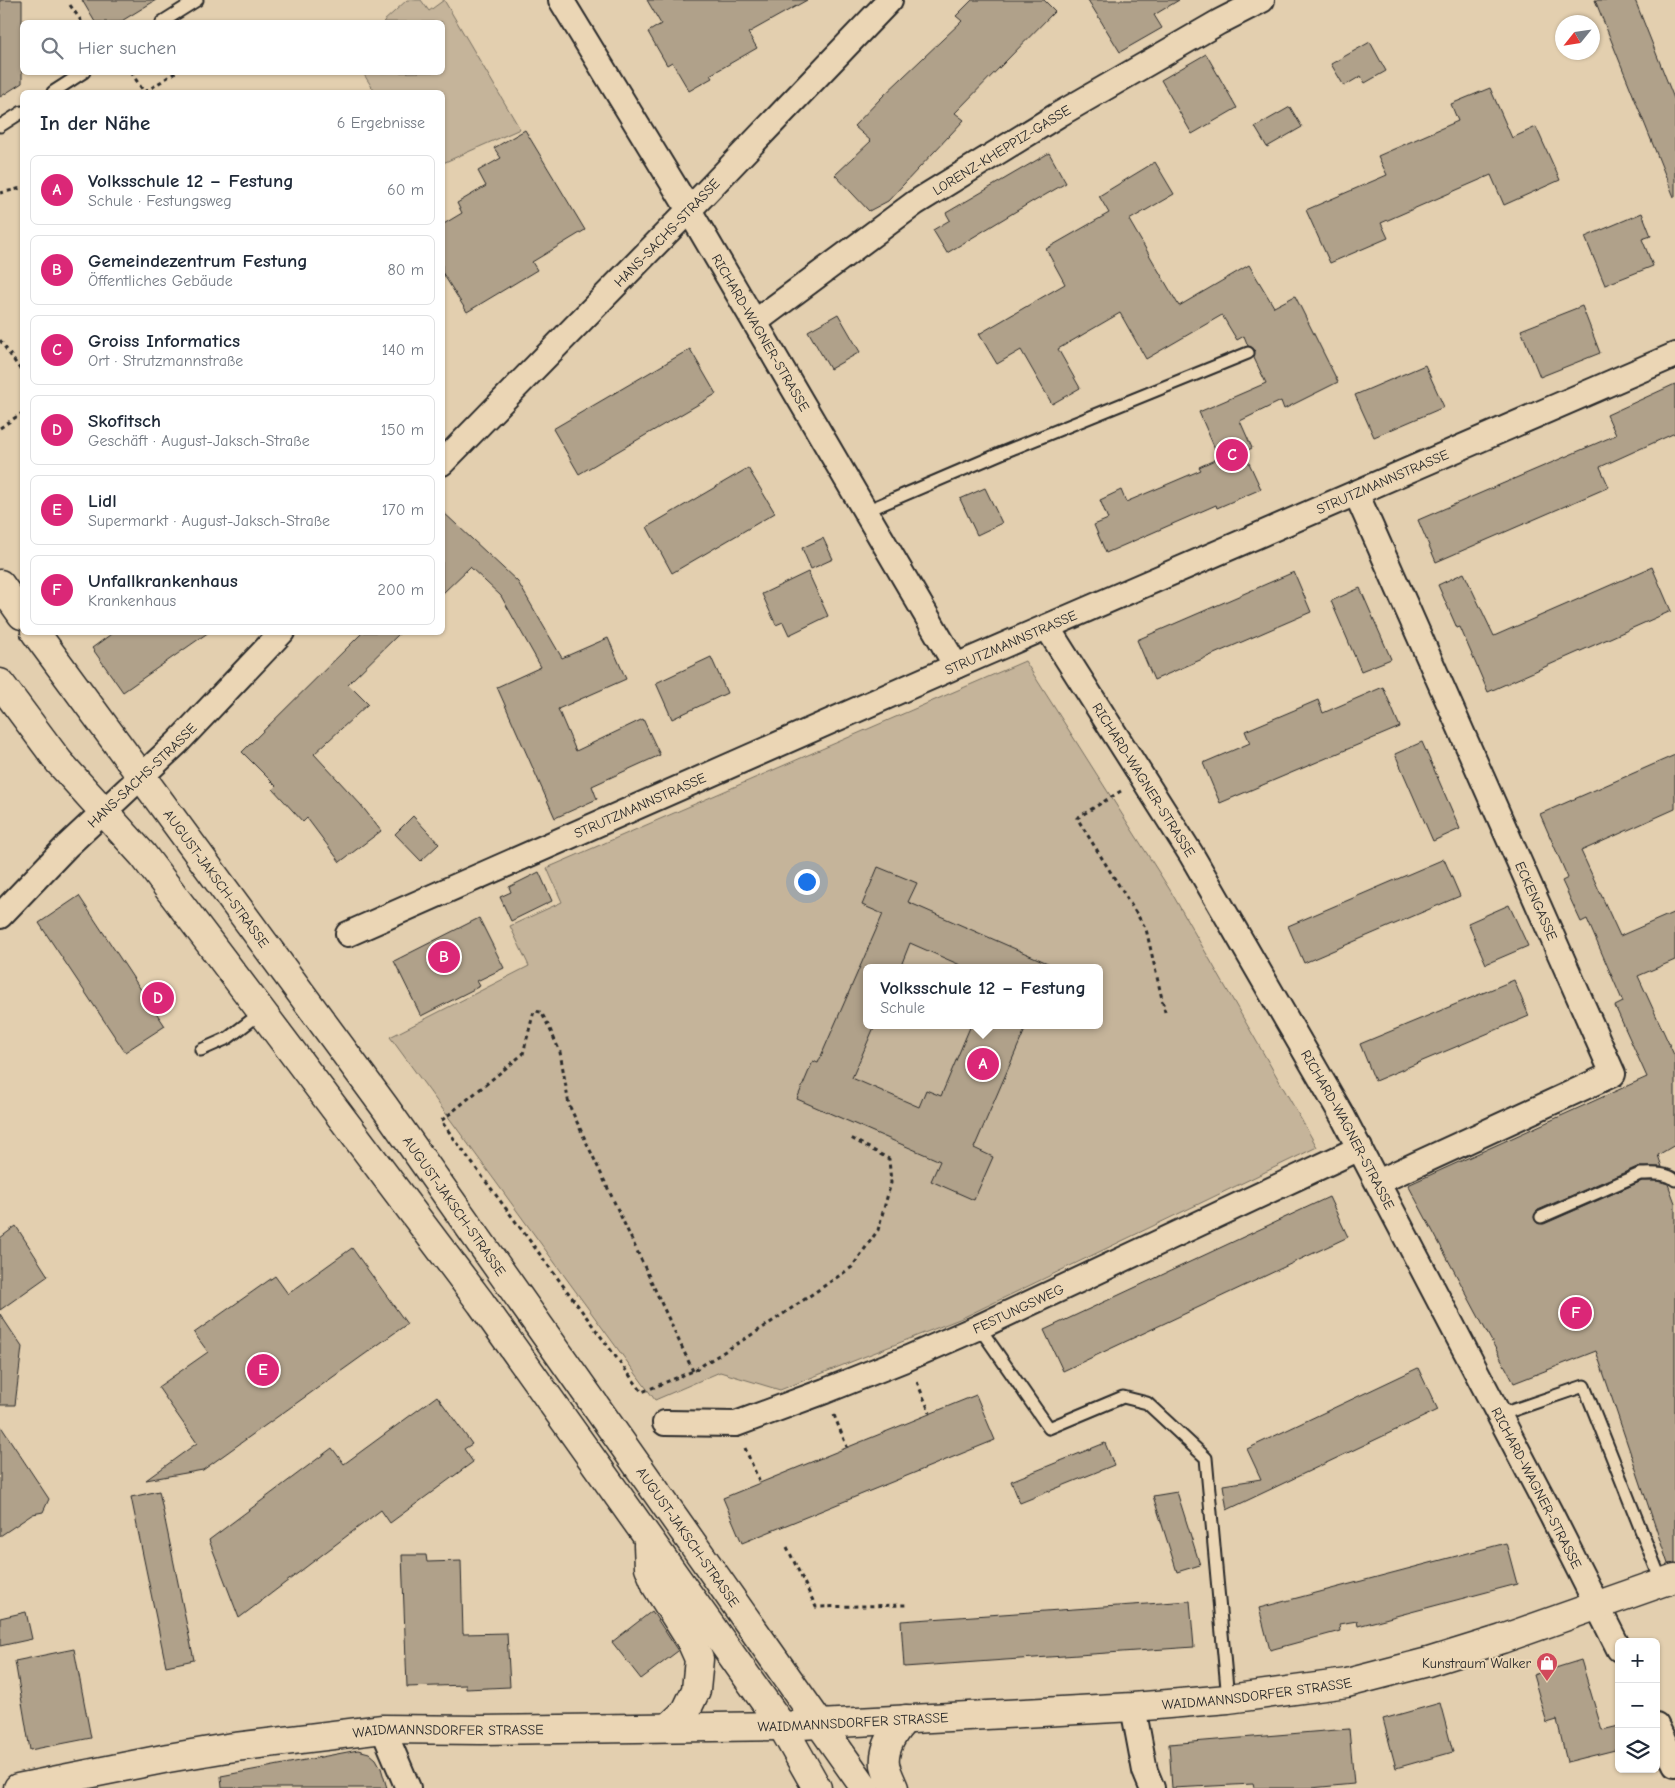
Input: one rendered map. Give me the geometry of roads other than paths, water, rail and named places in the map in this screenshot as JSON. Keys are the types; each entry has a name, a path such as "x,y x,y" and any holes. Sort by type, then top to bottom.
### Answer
{"main road":[{"path":"0,584 20,612"},
{"name":"AUGUST-JAKSCH-STRASSE","path":"37,635 384,1106 865,1788"},
{"path":"0,683 59,762 143,855 481,1303 782,1726 816,1788"},
{"path":"648,1538 649,1567 657,1587 691,1641 699,1659 696,1690 686,1711 669,1727"},
{"name":"WAIDMANNSDORFER STRASSE","path":"18,1788 227,1748 383,1729 481,1730 782,1726 1134,1707 1228,1699 1347,1683 1428,1662 1493,1642 1668,1580"},
{"path":"894,1788 885,1766 886,1753 895,1728 906,1719"}],"street":[{"name":"RICHARD-WAGNER-STRASSE","path":"561,0 689,210 956,666"},
{"name":"HANS-SACHS-STRASSE","path":"445,460 689,210 890,0"},
{"name":"LORENZ-KHEPPIZ-GASSE","path":"755,322 915,203 1058,115 1219,22 1262,0"},
{"name":"STRUTZMANNSTRASSE","path":"348,934 956,666 1675,355"},
{"name":"ECKENGASSE","path":"1356,493 1613,1074 1378,1182"},
{"name":"RICHARD-WAGNER-STRASSE","path":"1047,627 1191,854 1360,1148 1615,1641"},
{"name":"HANS-SACHS-STRASSE","path":"0,916 67,846 177,743 279,635"},
{"name":"FESTUNGSWEG","path":"665,1423 736,1424 825,1391 979,1327 1360,1148"},
{"path":"1134,1707 1144,1771 1152,1788"},
{"path":"1657,1728 1675,1764"},
{"path":"383,1729 408,1788"}],"lane":[{"path":"165,20 197,0"},
{"path":"56,90 79,75"},
{"path":"0,126 20,113"},
{"path":"866,511 1013,448 1248,353"},
{"path":"201,1050 228,1038 262,1012"},
{"path":"1540,1217 1640,1174 1656,1174 1672,1177 1675,1180"},
{"path":"979,1327 1049,1428 1123,1397 1148,1403 1206,1458 1228,1699"},
{"path":"1499,1415 1584,1386 1668,1580"}],"place":[{"name":"Groiss Informatics","path":"1232,455"},
{"name":"Gemeindezentrum Festung","path":"444,957"},
{"name":"Skofitsch","path":"158,998"},
{"name":"Volksschule 12 – Festung","path":"983,1064"},
{"name":"Unfallkrankenhaus","path":"1576,1313"},
{"name":"Lidl","path":"263,1370"},
{"name":"Kunstraum Walker","path":"1547,1682"}]}
